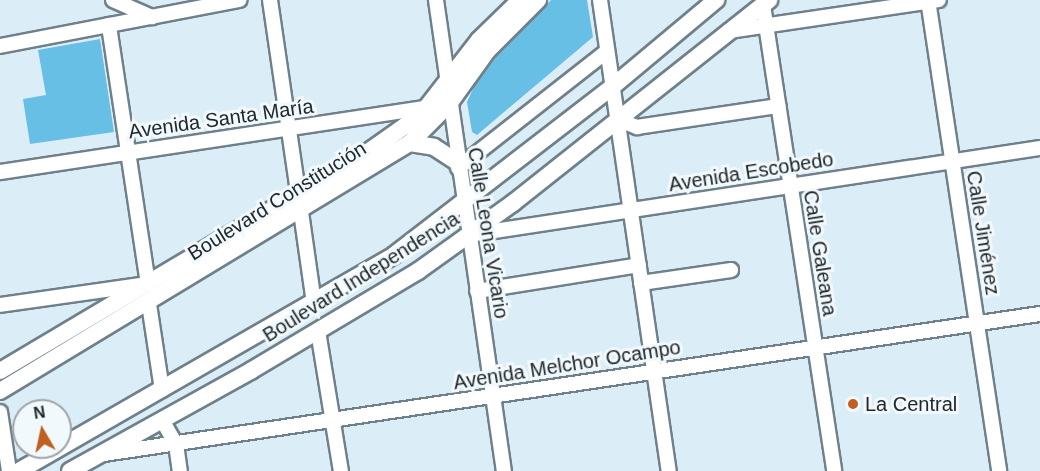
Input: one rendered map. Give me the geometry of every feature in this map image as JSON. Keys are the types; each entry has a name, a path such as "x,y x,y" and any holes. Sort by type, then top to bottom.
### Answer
{"main road":[{"name":"Boulevard Constitución","path":"0,371 365,154 427,107 478,40 520,0"},
{"name":"Boulevard Constitución","path":"0,391 149,304 410,143 449,104 488,50 538,0"},
{"name":"Boulevard Independencia","path":"19,471 394,255 464,204 612,87 716,0"},
{"name":"Boulevard Independencia","path":"70,471 318,331 418,271 468,235 765,2"},
{"path":"410,143 434,147 458,165"}],"street":[{"path":"112,0 152,17"},
{"path":"0,46 240,0"},
{"path":"270,0 298,193"},
{"name":"Calle Leona Vicario","path":"436,0 445,81 504,471"},
{"path":"600,0 669,471"},
{"path":"727,32 932,1"},
{"name":"Calle Jiménez","path":"932,1 953,162 999,471"},
{"name":"Calle Galeana","path":"765,2 766,26 834,471"},
{"path":"0,305 148,284 126,153 109,26"},
{"path":"458,165 607,51"},
{"name":"Avenida Santa María","path":"0,172 449,104"},
{"path":"617,119 638,127 778,105"},
{"name":"Avenida Escobedo","path":"468,235 1040,148"},
{"path":"301,212 314,303"},
{"path":"477,291 639,266"},
{"path":"641,283 732,270"},
{"path":"149,304 162,390"},
{"name":"Avenida Melchor Ocampo","path":"99,455 1040,314"},
{"path":"318,331 341,471"},
{"path":"0,412 9,471"},
{"path":"162,420 176,444 180,471"}],"building":[{"path":"551,0 587,0 593,37 477,135 472,132 467,102 474,87 496,57"},
{"path":"100,39 114,132 30,144 23,99 46,95 38,50"}],"place":[{"name":"La Central","path":"853,404"}]}
